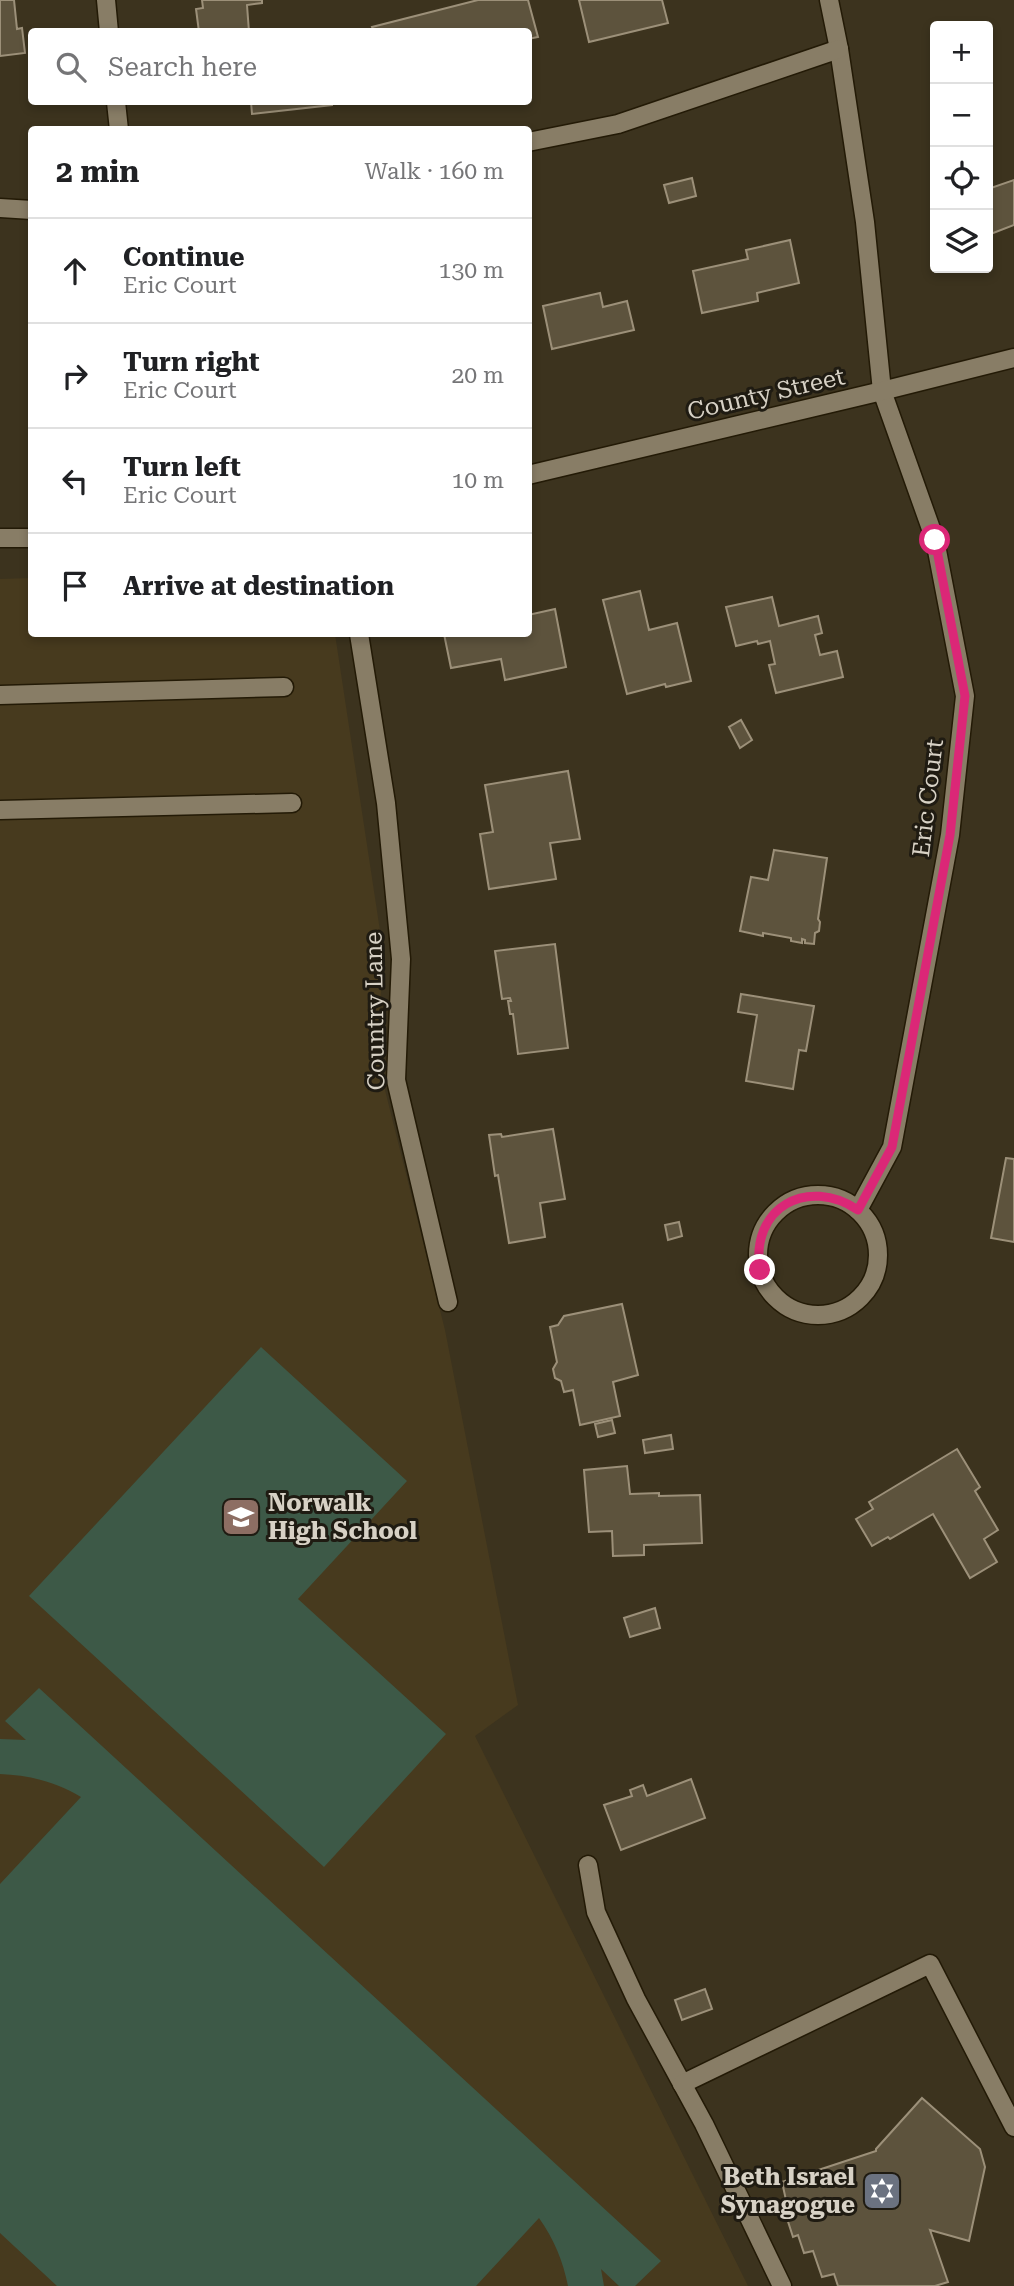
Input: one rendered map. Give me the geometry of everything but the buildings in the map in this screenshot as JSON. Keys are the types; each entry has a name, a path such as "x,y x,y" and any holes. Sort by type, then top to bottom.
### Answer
{"street":[{"path":"106,0 109,28"},
{"name":"Eric Court","path":"829,0 865,222 882,391 935,540 965,696 950,835 892,1147 858,1210"},
{"path":"532,141 618,124 839,49"},
{"path":"116,105 119,126"},
{"path":"0,208 28,210"},
{"name":"County Street","path":"532,474 1014,358"},
{"path":"0,538 28,538"},
{"name":"Country Lane","path":"359,637 386,803 401,959 396,1080 448,1301"},
{"path":"0,695 284,687"},
{"path":"0,810 292,803"},
{"path":"814,1195 838,1199 858,1210 872,1229 878,1251 875,1275 863,1295 844,1309 822,1315 798,1312 778,1300 764,1281 758,1259 761,1235 773,1216 792,1201 814,1195"},
{"path":"588,1865 596,1912 636,1999 682,2084 782,2286"},
{"path":"682,2084 930,1964 1014,2127"}],"shaded area":[{"name":"Norwalk High School","path":"28,578 28,637 335,637 384,957 377,1042 382,1078 445,1330 518,1705 475,1736 748,2286 0,2286 0,579"}],"green space":[{"path":"261,1347 407,1481 298,1599 446,1734 324,1867 29,1596"},
{"path":"39,1688 661,2261 635,2286 619,2286 601,2269 604,2286 568,2286 557,2250 539,2218 476,2286 57,2286 0,2233 0,1884 81,1797 42,1780 0,1774 0,1739 26,1740 5,1721"}],"place":[{"name":"Norwalk High School","path":"241,1517"},
{"name":"Beth Israel Synagogue","path":"882,2191"}],"route":[{"path":"760,1270 758,1247 761,1235 782,1207 803,1197 826,1195 858,1210 892,1147 950,835 965,696 935,540"}]}
